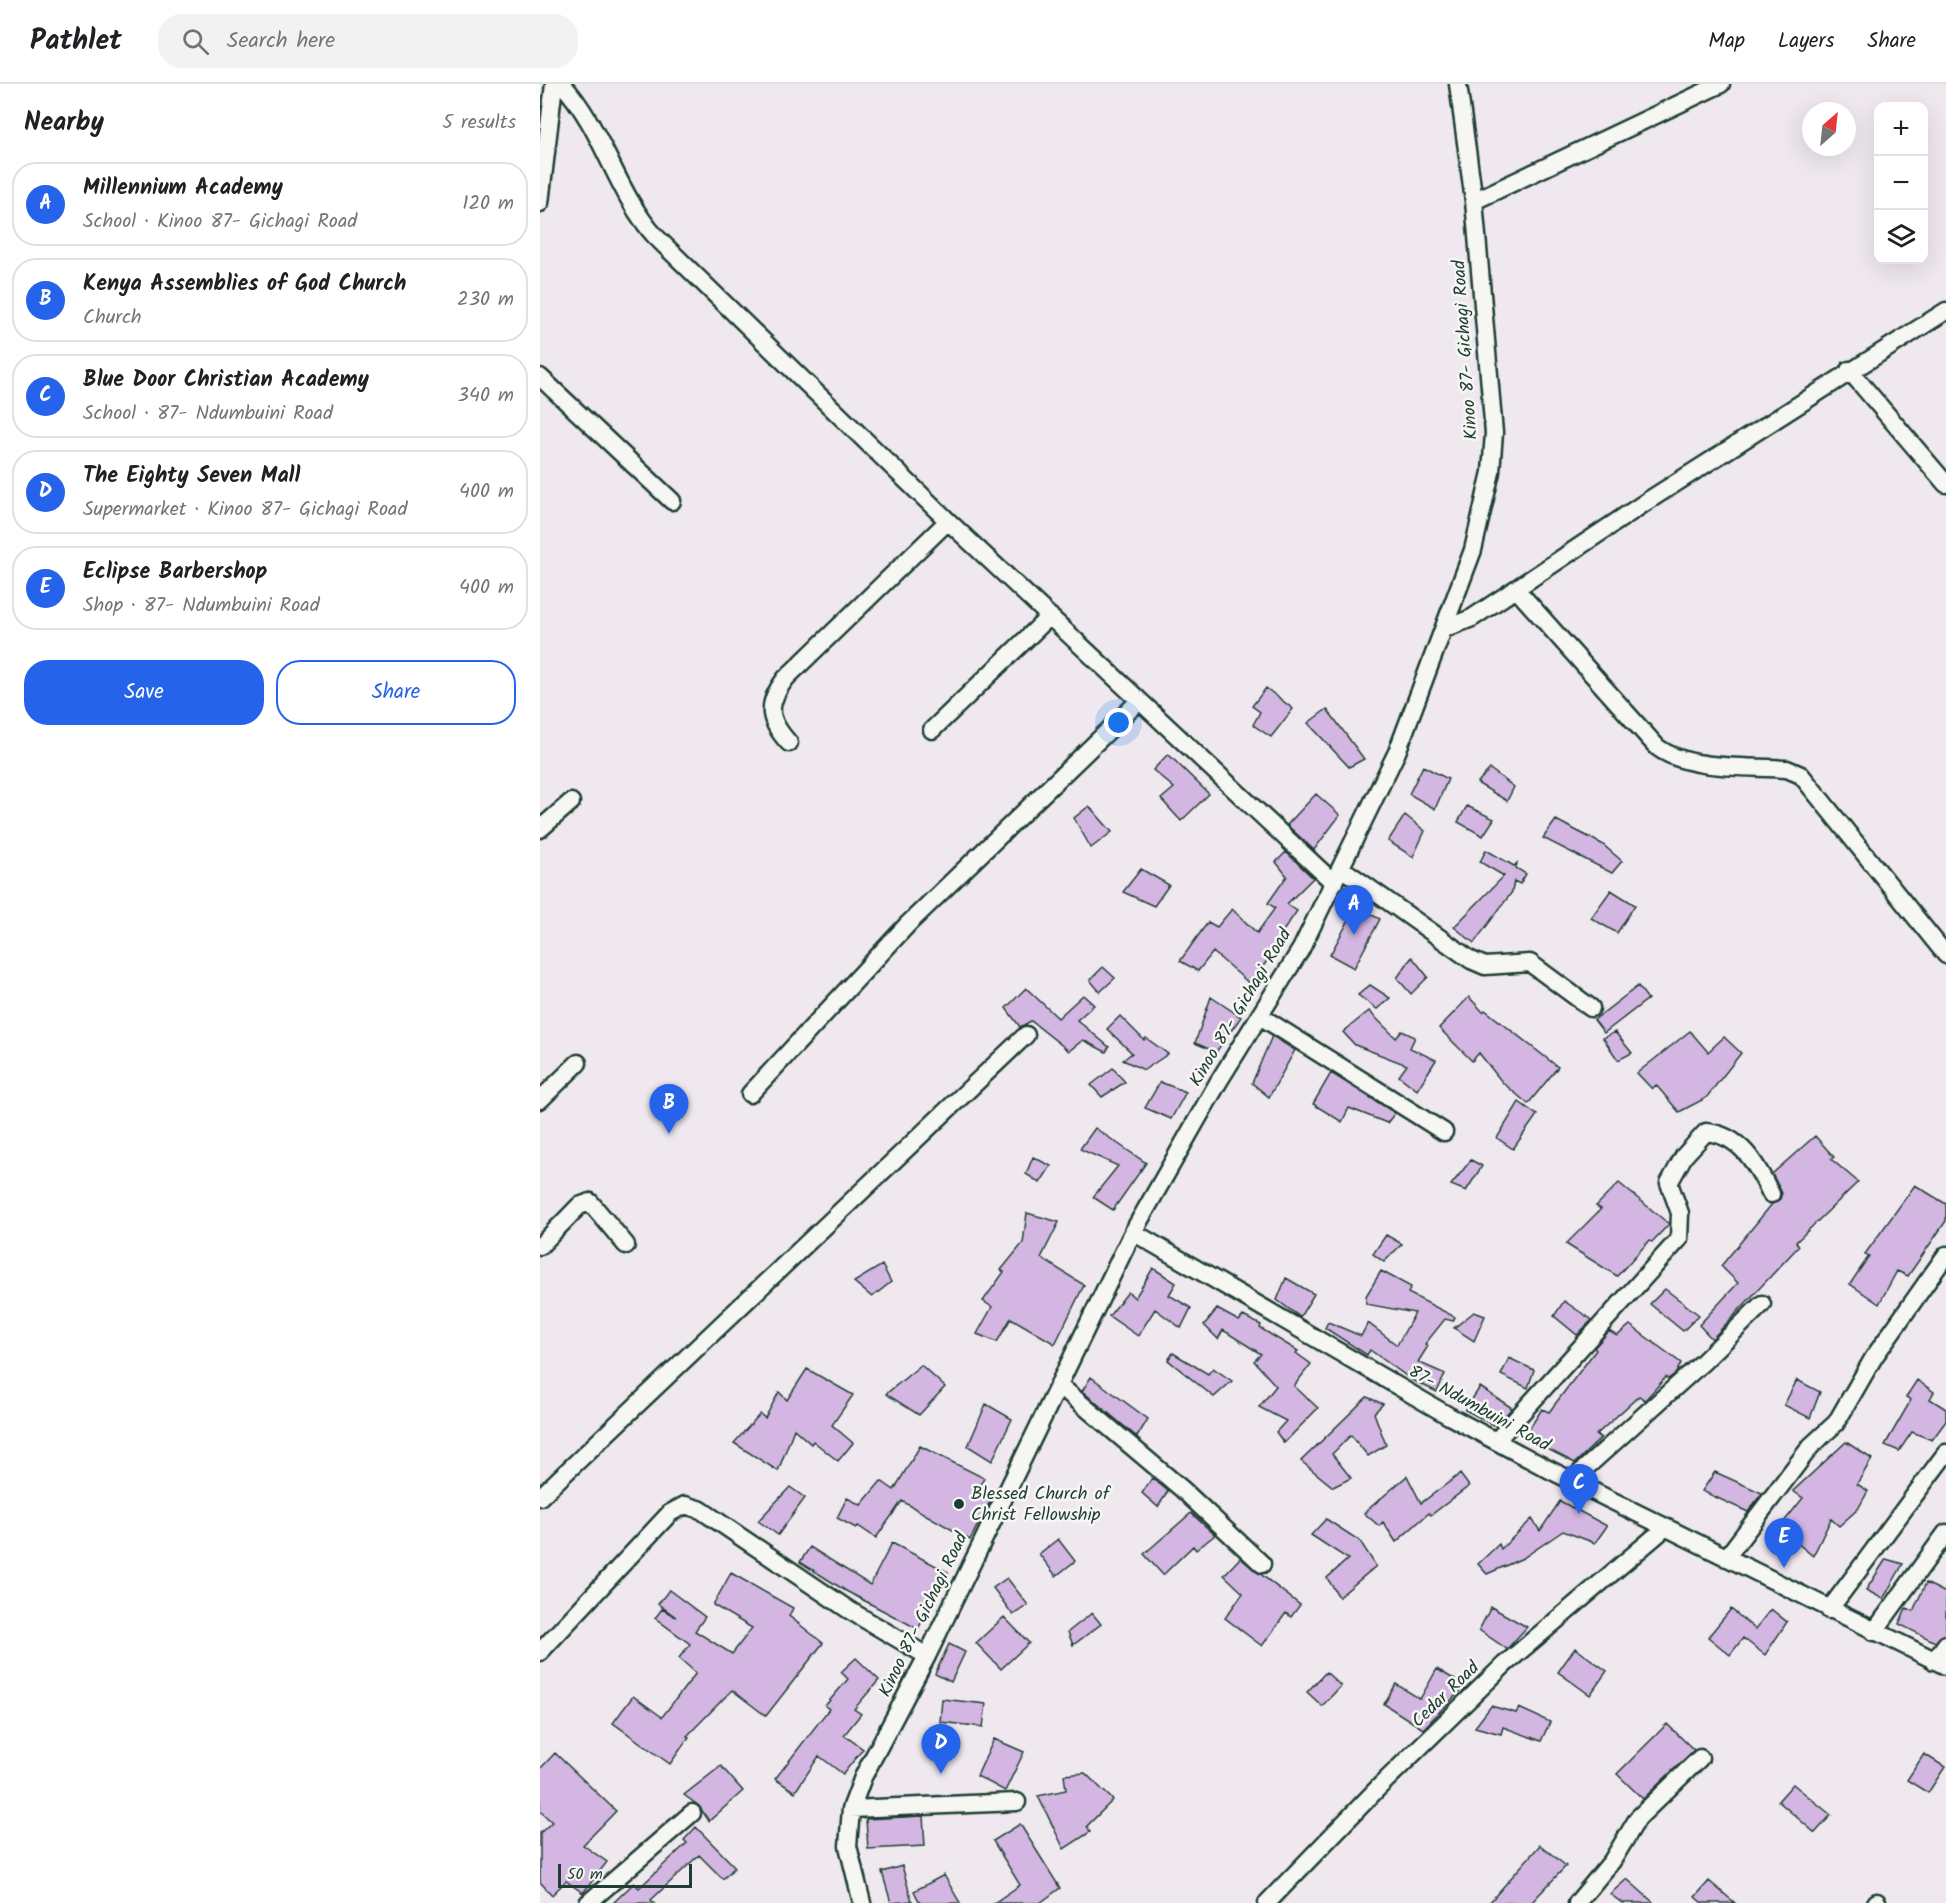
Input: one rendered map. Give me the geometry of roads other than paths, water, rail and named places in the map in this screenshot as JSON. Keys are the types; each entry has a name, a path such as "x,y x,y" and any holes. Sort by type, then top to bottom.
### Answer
{"street":[{"path":"540,203 554,84"},
{"path":"562,84 585,115 628,201 655,237 948,521 1139,701 1337,875 1471,960 1485,966 1530,963 1591,1008"},
{"name":"Kinoo 87- Gichagi Road","path":"862,1903 849,1846 851,1809 863,1777 927,1656 1133,1232 1301,949 1397,752 1473,550 1491,472 1492,397 1474,201 1458,84"},
{"path":"1474,201 1722,84"},
{"path":"1444,629 1472,618 1517,590 1849,370 1946,311"},
{"path":"1849,370 1946,484"},
{"path":"540,377 672,501"},
{"path":"789,743 780,733 772,714 771,703 776,691 786,678 948,521"},
{"path":"1517,590 1650,739 1667,754 1676,759 1694,762 1788,769 1801,775 1946,956"},
{"path":"932,730 1050,616"},
{"path":"750,1094 908,924 1139,701"},
{"path":"540,829 570,802"},
{"path":"1260,1016 1444,1132"},
{"path":"540,1497 1026,1035"},
{"path":"540,1100 578,1063"},
{"path":"1496,1441 1679,1239 1680,1213 1669,1183 1684,1156 1706,1132 1723,1134 1744,1149 1758,1167 1771,1194"},
{"path":"540,1246 579,1206 590,1202 626,1245"},
{"name":"87- Ndumbuini Road","path":"1133,1232 1496,1441 1571,1481 1940,1664"},
{"path":"1726,1558 1811,1446 1836,1423 1874,1358 1946,1255"},
{"path":"1571,1481 1703,1362 1762,1304"},
{"path":"1059,1385 1182,1489 1262,1564"},
{"path":"1829,1610 1946,1453"},
{"path":"540,1652 670,1513 685,1505 701,1510 849,1610 927,1656"},
{"name":"Cedar Road","path":"1267,1903 1378,1788 1505,1664 1665,1528"},
{"path":"1874,1632 1946,1533"},
{"path":"1940,1664 1946,1644"},
{"path":"1577,1903 1612,1861 1638,1818 1700,1758"},
{"path":"851,1809 1017,1802"},
{"path":"588,1903 692,1813"}],"place":[{"name":"Millennium Academy","path":"1354,935"},
{"name":"Kenya Assemblies of God Church","path":"669,1134"},
{"name":"Blessed Church of Christ Fellowship","path":"959,1504"},
{"name":"Blue Door Christian Academy","path":"1579,1514"},
{"name":"Eclipse Barbershop","path":"1784,1568"},
{"name":"The Eighty Seven Mall","path":"941,1774"}]}
